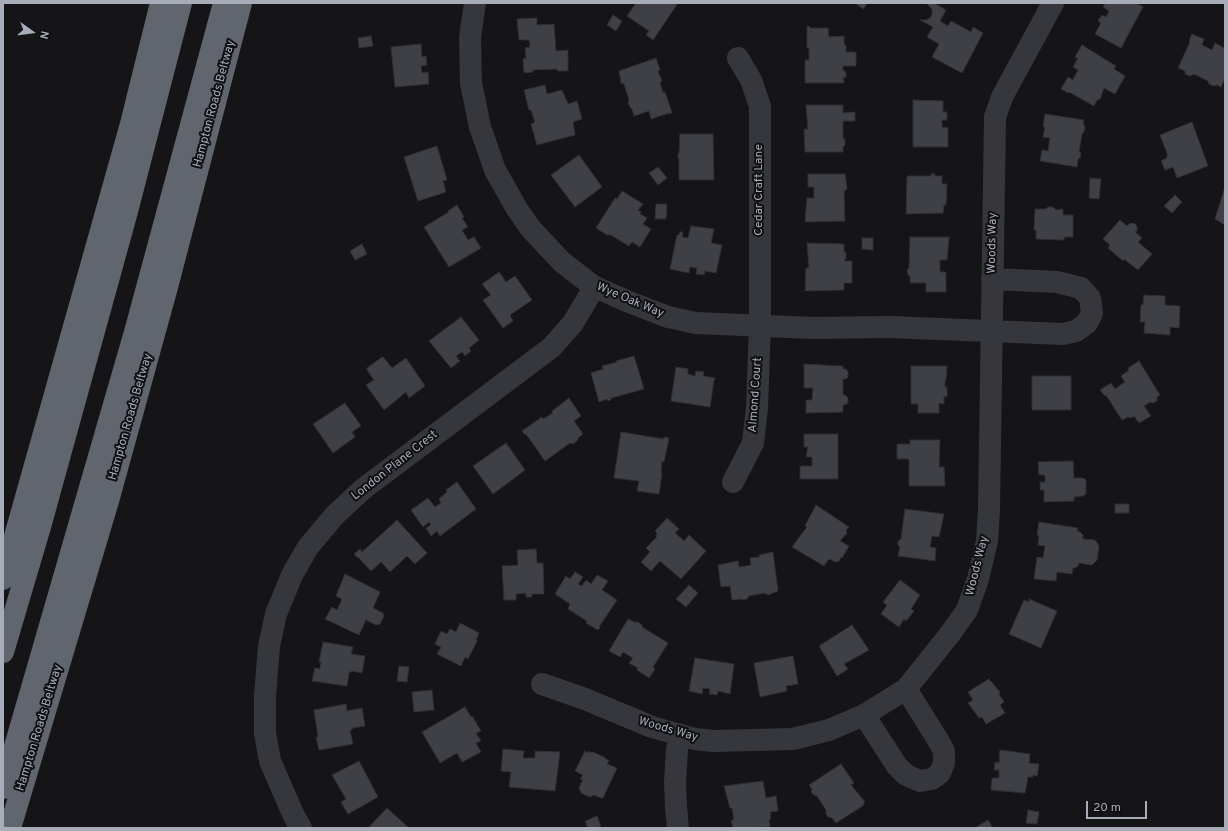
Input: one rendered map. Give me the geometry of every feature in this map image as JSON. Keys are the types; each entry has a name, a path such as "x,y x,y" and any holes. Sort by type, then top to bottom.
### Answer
{"highway":[{"path":"3,579 128,132 161,3"},
{"path":"3,652 40,527 126,215 181,3"},
{"path":"3,788 135,332 224,3"},
{"name":"Hampton Roads Beltway","path":"10,828 108,500 167,287 241,3"}],"street":[{"name":"Wye Oak Way","path":"475,3 470,37 471,83 480,128 495,170 517,209 531,229 562,262 593,286 668,317 696,324 813,328 890,327 1063,334 1076,331 1087,323 1092,313 1090,298 1081,288 1057,282 992,279"},
{"name":"Woods Way","path":"542,684 585,699 652,727 695,739 713,741 793,739 829,730 864,715 906,689 950,634 967,610 978,579 987,541 995,118 1002,97 1053,3"},
{"name":"Cedar Craft Lane","path":"738,58 751,80 760,106 760,326"},
{"name":"London Plane Crest","path":"301,828 294,816 270,761 264,733 268,646 276,614 292,575 308,547 335,515 363,488 552,347 573,323 592,292 593,286"},
{"name":"Almond Court","path":"733,482 753,443 757,408 760,326"},
{"path":"864,715 897,766 906,775 920,781 932,779 940,773 944,763 944,751 906,689"},
{"path":"678,828 675,783 677,749 681,735"}],"building":[{"path":"636,3 678,3 653,40 646,35 649,31 627,16"},
{"path":"855,3 868,3 863,9"},
{"path":"934,3 946,10 940,21 948,26 951,21 971,32 973,27 983,33 962,73 932,57 939,44 927,37 933,27 920,20 930,18 932,14 932,9 927,4"},
{"path":"1105,3 1136,3 1143,7 1121,48 1095,34 1101,23 1098,21 1102,15 1106,17 1109,11 1103,7"},
{"path":"613,15 622,21 616,31 607,25"},
{"path":"537,18 537,25 554,24 556,51 568,50 568,71 558,71 557,69 533,70 533,72 524,73 523,59 526,58 525,48 530,47 529,40 519,40 517,19"},
{"path":"807,26 810,28 828,28 829,37 844,36 844,44 846,46 845,52 856,52 856,66 843,66 843,70 846,72 846,77 843,78 844,83 805,83 805,60 809,60 809,48 807,48"},
{"path":"1192,34 1204,39 1202,45 1212,50 1215,43 1224,48 1225,46 1225,78 1221,87 1209,84 1208,81 1194,74 1190,76 1185,74 1185,71 1178,68"},
{"path":"371,36 373,46 359,48 358,38"},
{"path":"421,44 422,57 426,56 427,65 421,66 422,73 428,72 429,84 395,87 391,47"},
{"path":"1082,45 1116,66 1114,69 1125,76 1115,94 1104,88 1100,99 1097,100 1094,106 1061,89 1068,77 1073,80 1078,70 1073,67 1078,58 1075,57"},
{"path":"656,58 660,70 658,71 662,81 660,82 663,93 665,92 672,113 651,119 649,111 634,116 628,103 629,100 624,84 621,83 619,71"},
{"path":"545,85 547,94 562,90 568,104 577,101 582,119 573,122 575,135 537,145 531,124 535,122 531,110 529,110 524,90"},
{"path":"913,100 943,101 943,112 947,112 947,120 942,120 942,127 948,128 948,147 913,147"},
{"path":"806,105 843,105 843,113 855,112 855,121 843,121 843,138 845,140 845,145 843,147 843,152 805,152 804,129 808,129"},
{"path":"1045,114 1084,120 1083,124 1085,127 1082,134 1079,151 1081,153 1080,158 1078,159 1077,167 1040,161 1042,150 1048,151 1050,138 1043,137"},
{"path":"1192,122 1208,166 1177,178 1173,167 1165,170 1161,161 1167,158 1167,153 1160,135"},
{"path":"680,134 713,134 714,180 679,180 678,154"},
{"path":"437,146 447,180 443,181 446,192 418,201 404,157"},
{"path":"579,155 602,187 575,207 551,175"},
{"path":"658,167 667,178 658,185 649,173"},
{"path":"808,174 845,174 847,189 844,191 845,221 805,222 807,198 814,198 814,187 808,187"},
{"path":"931,174 935,174 935,176 942,176 942,184 947,184 946,205 944,205 943,213 906,214 907,176 931,176"},
{"path":"1090,178 1101,179 1099,199 1089,198"},
{"path":"1225,187 1225,225 1215,219"},
{"path":"622,191 643,204 638,210 641,212 640,214 647,218 643,224 651,229 640,247 632,242 629,246 596,228 615,198 617,199"},
{"path":"1175,195 1182,202 1172,213 1164,206"},
{"path":"656,204 667,204 666,219 655,219"},
{"path":"457,205 464,217 462,218 468,227 462,230 468,240 474,237 481,248 449,267 424,227 449,212 448,211"},
{"path":"1048,207 1053,207 1056,210 1063,209 1063,215 1073,215 1073,237 1064,237 1064,240 1036,239 1036,230 1034,230 1035,209 1046,209"},
{"path":"1120,220 1127,226 1134,223 1137,226 1137,231 1135,232 1142,238 1138,242 1152,254 1138,270 1124,259 1123,261 1108,248 1110,245 1103,239"},
{"path":"691,226 714,229 711,243 722,245 716,273 705,271 704,275 696,274 697,268 690,267 689,273 670,269 677,235 679,235 680,232 683,232 682,237 688,238"},
{"path":"910,237 949,237 947,260 940,260 940,272 946,272 946,292 926,292 926,283 910,283 910,276 908,275 907,270 909,268"},
{"path":"862,238 873,238 873,250 862,249"},
{"path":"807,243 844,244 846,258 844,261 852,261 852,283 844,283 844,290 805,291 806,268 809,268"},
{"path":"362,244 367,254 355,260 350,251"},
{"path":"499,272 506,282 515,276 532,300 510,315 513,321 503,328 483,300 491,295 482,284"},
{"path":"1144,295 1165,296 1165,305 1180,306 1179,328 1170,327 1170,335 1144,333 1145,322 1140,322 1141,305 1143,305"},
{"path":"461,317 479,340 469,348 471,351 465,356 462,352 456,356 460,361 451,368 429,341"},
{"path":"634,356 644,389 611,398 611,400 608,401 607,399 599,402 591,373 603,369 602,366"},
{"path":"382,357 392,368 406,358 425,386 409,398 406,392 384,410 366,385 374,380 367,368"},
{"path":"1139,361 1160,395 1157,397 1157,401 1153,403 1150,402 1144,406 1151,416 1139,423 1134,416 1122,420 1106,395 1105,396 1100,390 1111,383 1115,389 1125,382 1121,376 1129,370 1128,368"},
{"path":"804,364 843,366 843,369 846,369 848,372 848,377 843,379 843,395 848,398 848,403 843,405 843,412 806,413 806,400 812,400 813,388 804,388"},
{"path":"911,366 947,366 945,387 947,387 947,397 944,396 944,404 939,403 939,413 918,413 918,404 911,404"},
{"path":"676,367 688,369 688,374 695,376 696,371 704,372 703,376 715,378 710,407 671,401"},
{"path":"1032,376 1071,376 1071,410 1032,410"},
{"path":"569,398 581,416 574,421 583,434 573,444 570,443 545,461 526,434 525,435 522,431 542,417 543,419 553,413 552,411"},
{"path":"345,403 361,426 352,432 355,437 333,453 313,424"},
{"path":"621,432 664,439 664,437 669,438 664,462 662,461 659,494 637,491 639,481 614,478"},
{"path":"804,434 838,434 838,479 800,479 800,466 812,466 812,457 806,457 808,447 804,447"},
{"path":"910,440 940,440 939,467 944,467 945,486 909,486 909,459 897,459 897,444 910,444"},
{"path":"506,443 525,470 493,494 473,466"},
{"path":"1073,461 1074,478 1083,478 1086,480 1086,494 1083,496 1074,497 1074,501 1044,502 1044,490 1040,490 1040,482 1045,482 1045,475 1039,475 1038,462"},
{"path":"457,482 476,509 440,536 437,531 431,536 426,528 431,525 429,522 423,527 411,510 428,498 435,507 441,503 439,499 447,492 446,490"},
{"path":"1115,504 1129,504 1129,513 1115,513"},
{"path":"816,505 849,527 846,530 847,533 840,541 849,546 842,558 841,557 839,561 835,562 830,559 824,566 792,547 807,527 805,526"},
{"path":"905,509 944,514 939,537 932,536 930,547 936,548 935,561 898,556 900,547 898,545 898,541 901,539"},
{"path":"667,518 679,529 675,533 684,541 689,535 706,551 681,579 660,561 651,571 641,562 650,552 646,548 657,537 657,533 655,531"},
{"path":"397,520 427,553 415,564 407,556 390,572 381,562 371,571 354,554 360,549 362,552"},
{"path":"1039,522 1078,528 1077,531 1083,535 1083,539 1095,540 1099,546 1097,560 1092,565 1079,563 1078,566 1073,568 1072,574 1057,572 1056,581 1034,579 1037,557 1043,558 1045,546 1038,545 1039,536 1037,535"},
{"path":"536,549 537,563 543,563 544,594 532,594 532,597 526,597 526,593 516,594 516,600 504,600 502,566 518,565 517,550"},
{"path":"773,552 778,591 768,595 765,593 749,596 747,599 743,600 732,600 730,586 721,587 718,565 738,561 739,567 751,565 750,558 760,557 759,555"},
{"path":"575,572 583,577 578,584 582,586 586,580 591,584 597,575 608,581 602,590 617,600 598,630 568,609 570,604 555,594 566,576 570,579"},
{"path":"345,574 380,592 373,608 383,613 384,616 380,624 376,625 366,620 359,635 325,619 332,607 337,610 342,599 336,596"},
{"path":"900,580 920,595 911,609 914,611 906,621 904,619 899,627 881,614 887,605 883,602"},
{"path":"689,585 698,593 686,607 676,599"},
{"path":"1029,599 1057,611 1041,648 1009,634 1024,600 1029,602"},
{"path":"628,619 638,622 642,625 642,627 668,643 653,667 655,669 649,678 637,670 638,668 629,663 633,658 623,652 620,657 609,651"},
{"path":"460,623 479,633 476,640 477,641 468,659 465,657 461,666 437,654 441,647 435,644 441,631 447,634 450,629 456,632"},
{"path":"852,625 869,650 844,664 848,669 837,676 819,646"},
{"path":"323,642 353,647 351,654 365,656 362,673 352,671 349,673 347,686 312,681 315,668 320,669 321,662 319,662"},
{"path":"793,656 798,684 786,686 787,691 760,697 754,663"},
{"path":"695,658 734,664 730,694 718,691 717,695 709,694 710,689 703,688 702,694 689,691"},
{"path":"399,666 409,667 407,682 397,681"},
{"path":"989,679 1000,692 999,694 1004,702 1000,705 1005,713 986,724 982,717 979,718 968,703 973,700 968,692"},
{"path":"432,690 434,710 414,712 412,692"},
{"path":"346,704 347,711 362,708 365,726 353,728 350,731 353,744 319,750 316,737 318,737 314,710"},
{"path":"465,707 481,731 476,733 481,741 476,743 481,752 462,762 457,753 440,763 422,732"},
{"path":"503,749 524,751 523,758 535,758 535,751 560,752 555,791 509,787 511,772 501,771"},
{"path":"1000,750 1030,754 1029,763 1039,764 1037,776 1033,775 1033,777 1028,777 1025,793 991,790 992,778 999,778 999,770 994,770 995,762 999,763"},
{"path":"585,751 588,753 589,751 592,753 593,752 604,757 609,761 607,764 617,768 603,798 594,795 590,797 581,793 579,787 583,780 580,779 583,775 575,771"},
{"path":"359,761 378,797 348,814 341,802 346,799 332,775"},
{"path":"841,764 854,783 851,785 865,802 863,804 864,805 836,823 832,818 828,817 826,810 817,796 811,792 812,789 809,785"},
{"path":"763,781 766,798 776,796 778,811 770,812 770,827 733,828 731,820 734,820 732,808 730,808 724,786"},
{"path":"387,808 409,828 368,828"},
{"path":"1028,810 1039,812 1037,824 1026,823"},
{"path":"597,816 601,826 588,828 585,821"},
{"path":"988,820 993,828 975,828"}]}
